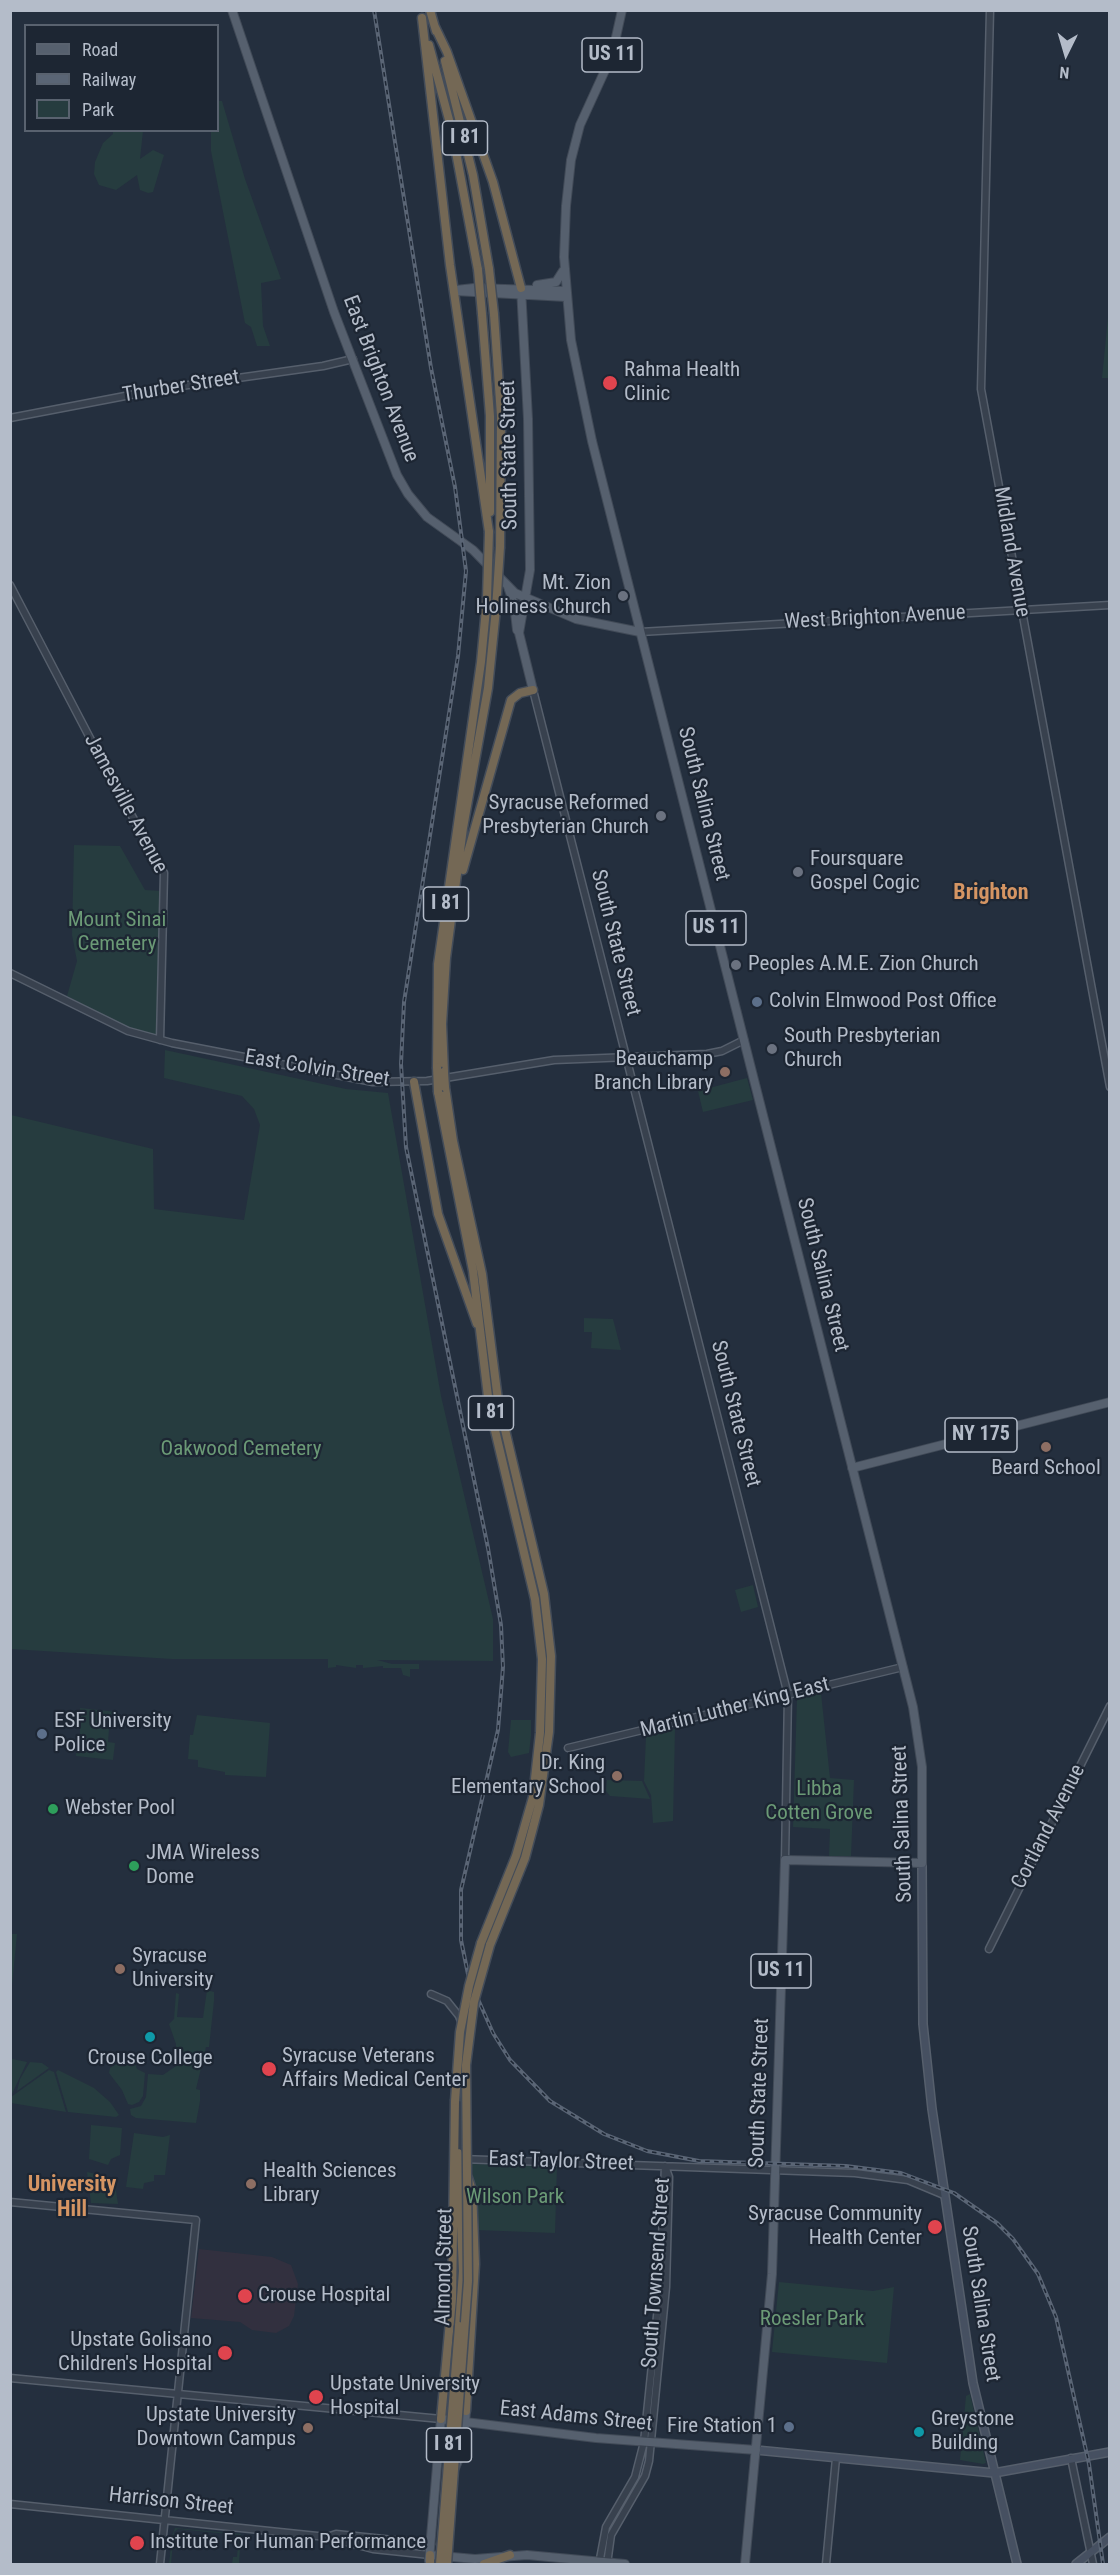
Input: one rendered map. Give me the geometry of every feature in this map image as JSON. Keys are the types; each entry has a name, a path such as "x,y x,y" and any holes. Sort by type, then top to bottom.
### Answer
{"highway":[{"name":"I 81","path":"430,10 465,135 489,269 501,416 500,547 496,609 488,688 463,828 443,983 440,1069"},
{"name":"I 81","path":"421,14 452,131 478,270 490,416 487,598 481,662 438,964 440,1069 473,1270 489,1405 535,1599 542,1659 544,1733"},
{"path":"421,14 455,291 489,532"},
{"path":"435,27 447,52 493,182 521,291"},
{"path":"452,915 472,832 508,708 516,695 533,690"},
{"path":"414,1082 438,1215 481,1335"},
{"name":"I 81","path":"442,1090 482,1274 496,1390 506,1444 545,1605 551,1656 540,1775 525,1858 490,1946 474,2002 466,2065 469,2238 466,2326 443,2562"},
{"name":"I 81","path":"443,2562 463,2271 455,2102 462,2025 481,1942 516,1856 540,1775"},
{"path":"441,2419 450,2330 455,2102"},
{"path":"466,2411 472,2331 475,2231 472,2190 467,2175"},
{"path":"428,2565 430,2554"},
{"path":"484,2565 510,2555"}],"main road":[{"name":"East Brighton Avenue","path":"232,10 316,260 397,475 408,494 427,517 473,550 507,585 526,599 576,619 640,632"},
{"name":"South Salina Street","path":"622,10 612,55 577,134 567,189 565,265 571,340 586,414 640,632 903,1667 921,1750 924,2032 944,2195 974,2383 1017,2565"},
{"path":"521,291 556,282 565,265"},
{"path":"455,291 474,288 566,294"},
{"name":"South State Street","path":"521,291 528,420 530,579 519,624 520,640 533,690"},
{"path":"515,592 530,579"},
{"path":"507,585 520,640"},
{"name":"NY 175","path":"852,1468 1110,1402"},
{"path":"785,1860 922,1863"},
{"name":"South State Street","path":"745,2565 772,2274 785,1860"},
{"path":"450,2474 460,2458 466,2411"},
{"path":"430,2554 441,2419"},
{"name":"East Adams Street","path":"441,2419 648,2443 756,2450 994,2473 1110,2452"},
{"name":"Almond Street","path":"443,2562 455,2421"},
{"path":"1076,2565 1110,2537"},
{"name":"Harrison Street","path":"430,2554 443,2562 510,2555 625,2565"}],"street":[{"name":"Midland Avenue","path":"990,10 981,389 1110,1087"},
{"name":"Thurber Street","path":"10,418 167,388 323,366 353,359"},
{"name":"Jamesville Avenue","path":"10,585 114,784 165,873 160,1040"},
{"name":"West Brighton Avenue","path":"640,632 1110,605"},
{"name":"South State Street","path":"533,690 788,1695 785,1860"},
{"name":"East Colvin Street","path":"10,974 111,1024 160,1040 373,1082 414,1082 554,1060 707,1054 744,1040"},
{"name":"Martin Luther King East","path":"568,1748 903,1667"},
{"name":"Cortland Avenue","path":"989,1949 1110,1706"},
{"name":"Almond Street","path":"431,1995 449,2003 464,2027 460,2099 465,2214 464,2295 455,2421"},
{"name":"East Taylor Street","path":"462,2159 775,2169 889,2176 908,2180 944,2195"},
{"name":"South Townsend Street","path":"603,2564 606,2527 635,2477 648,2443 660,2287 662,2177 665,2166"},
{"path":"10,2202 196,2220 160,2565"},
{"name":"East Adams Street","path":"10,2378 441,2419"},
{"path":"457,2390 466,2411"},
{"path":"826,2565 836,2458"},
{"path":"1071,2458 1093,2565"},
{"name":"Harrison Street","path":"10,2504 327,2537 373,2549 430,2554"},
{"name":"Harrison Street","path":"327,2537 336,2534 431,2544"}],"shaded area":[{"name":"Crouse Hospital","path":"199,2249 272,2257 291,2265 298,2284 294,2316 289,2326 276,2333 252,2330 240,2322 191,2318"}],"green space":[{"path":"219,101 222,101 245,179 281,279 261,283 263,326 270,346 257,346 251,327 245,323 211,151 211,132 219,132"},
{"path":"113,132 143,132 140,159 153,150 164,155 153,192 140,190 137,175 116,190 99,185 94,174 95,162 103,143"},
{"path":"1109,307 1109,378 1102,378"},
{"name":"Mount Sinai Cemetery","path":"74,845 120,846 145,890 162,891 157,1035 128,1028 67,996 77,961 72,935"},
{"name":"Oakwood Cemetery","path":"165,1050 346,1089 388,1093 441,1396 493,1619 493,1661 377,1660 392,1664 419,1664 419,1669 410,1669 410,1677 403,1675 401,1668 383,1668 383,1666 363,1668 363,1665 356,1665 356,1668 336,1665 336,1667 328,1668 328,1659 172,1659 11,1649 11,1115 153,1149 154,1209 244,1220 260,1125 254,1109 242,1096 164,1078"},
{"path":"747,1078 753,1100 703,1112 698,1091"},
{"path":"584,1318 613,1319 621,1350 591,1348 592,1332 584,1332"},
{"path":"753,1585 758,1607 741,1612 735,1590"},
{"name":"Libba Cotten Grove","path":"821,1693 830,1778 854,1780 851,1856 829,1856 830,1829 793,1827 797,1699"},
{"path":"80,1708 118,1712 116,1726 109,1729 108,1742 115,1743 113,1760 76,1756 77,1736 80,1736"},
{"path":"197,1715 270,1723 266,1777 225,1775 225,1772 198,1767 198,1760 188,1759 190,1735 193,1735"},
{"path":"511,1720 531,1720 529,1753 511,1757 508,1752"},
{"path":"675,1729 673,1821 653,1823 651,1795 644,1781 646,1737"},
{"path":"607,1780 642,1781 650,1799 610,1796 606,1791"},
{"path":"10,1934 17,1934 11,1996 10,1996"},
{"path":"207,1990 214,1992 214,2001 209,2047 206,2047 196,2089 200,2090 200,2101 196,2123 136,2118 131,2115 130,2109 141,2106 146,2097 148,2074 163,2075 176,2066 176,2044 169,2024 174,2019 176,1993 179,1994 177,2017 203,2018"},
{"path":"121,2052 131,2052 137,2069 145,2073 143,2096 139,2102 132,2105 128,2104 122,2090 109,2073 110,2068 120,2062"},
{"path":"12,2059 27,2062 12,2094 10,2074"},
{"path":"30,2062 42,2063 49,2068 17,2091 20,2079"},
{"path":"49,2070 54,2072 66,2112 11,2103 11,2097"},
{"path":"58,2070 94,2088 110,2102 119,2115 116,2117 68,2112 56,2072"},
{"path":"91,2125 122,2128 120,2155 111,2159 108,2165 89,2159"},
{"path":"134,2133 163,2137 170,2135 165,2175 154,2175 154,2181 144,2183 143,2189 126,2187"},
{"name":"Wilson Park","path":"472,2164 557,2166 555,2233 476,2230"},
{"path":"87,2172 114,2178 118,2204 91,2203"},
{"name":"Roesler Park","path":"779,2282 873,2291 894,2287 887,2363 772,2352"},
{"path":"970,2394 986,2463 983,2464 960,2460 966,2396"},
{"path":"175,2528 241,2534 239,2563 232,2564 233,2557 237,2557 239,2535 178,2529 174,2532 171,2564 169,2564 172,2536"}],"railway":[{"path":"374,10 431,368 455,487 466,571 458,656 404,1002 401,1064 406,1147 488,1548 501,1625 503,1667 498,1730 461,1890 461,1940 469,1979 493,2033 510,2060 550,2101 604,2134 647,2151 699,2161 846,2166 901,2173 954,2193 997,2223 1013,2239 1038,2274 1056,2317 1089,2464 1103,2564"}],"place":[{"name":"Rahma Health Clinic","path":"610,383"},
{"name":"Mt. Zion Holiness Church","path":"623,596"},
{"name":"Syracuse Reformed Presbyterian Church","path":"661,816"},
{"name":"Foursquare Gospel Cogic","path":"798,872"},
{"name":"Peoples A.M.E. Zion Church","path":"736,965"},
{"name":"Colvin Elmwood Post Office","path":"757,1002"},
{"name":"South Presbyterian Church","path":"772,1049"},
{"name":"Beauchamp Branch Library","path":"725,1072"},
{"name":"Beard School","path":"1046,1447"},
{"name":"ESF University Police","path":"42,1734"},
{"name":"Dr. King Elementary School","path":"617,1776"},
{"name":"Webster Pool","path":"53,1809"},
{"name":"JMA Wireless Dome","path":"134,1866"},
{"name":"Syracuse University","path":"120,1969"},
{"name":"Crouse College","path":"150,2037"},
{"name":"Syracuse Veterans Affairs Medical Center","path":"269,2069"},
{"name":"Health Sciences Library","path":"251,2184"},
{"name":"Syracuse Community Health Center","path":"935,2227"},
{"name":"Crouse Hospital","path":"245,2296"},
{"name":"Upstate Golisano Children's Hospital","path":"225,2353"},
{"name":"Upstate University Hospital","path":"316,2397"},
{"name":"Fire Station 1","path":"789,2427"},
{"name":"Upstate University Downtown Campus","path":"308,2428"},
{"name":"Greystone Building","path":"919,2432"},
{"name":"Institute For Human Performance","path":"137,2543"}],"district":[{"name":"Brighton","path":"991,893"},
{"name":"University Hill","path":"72,2198"}]}
